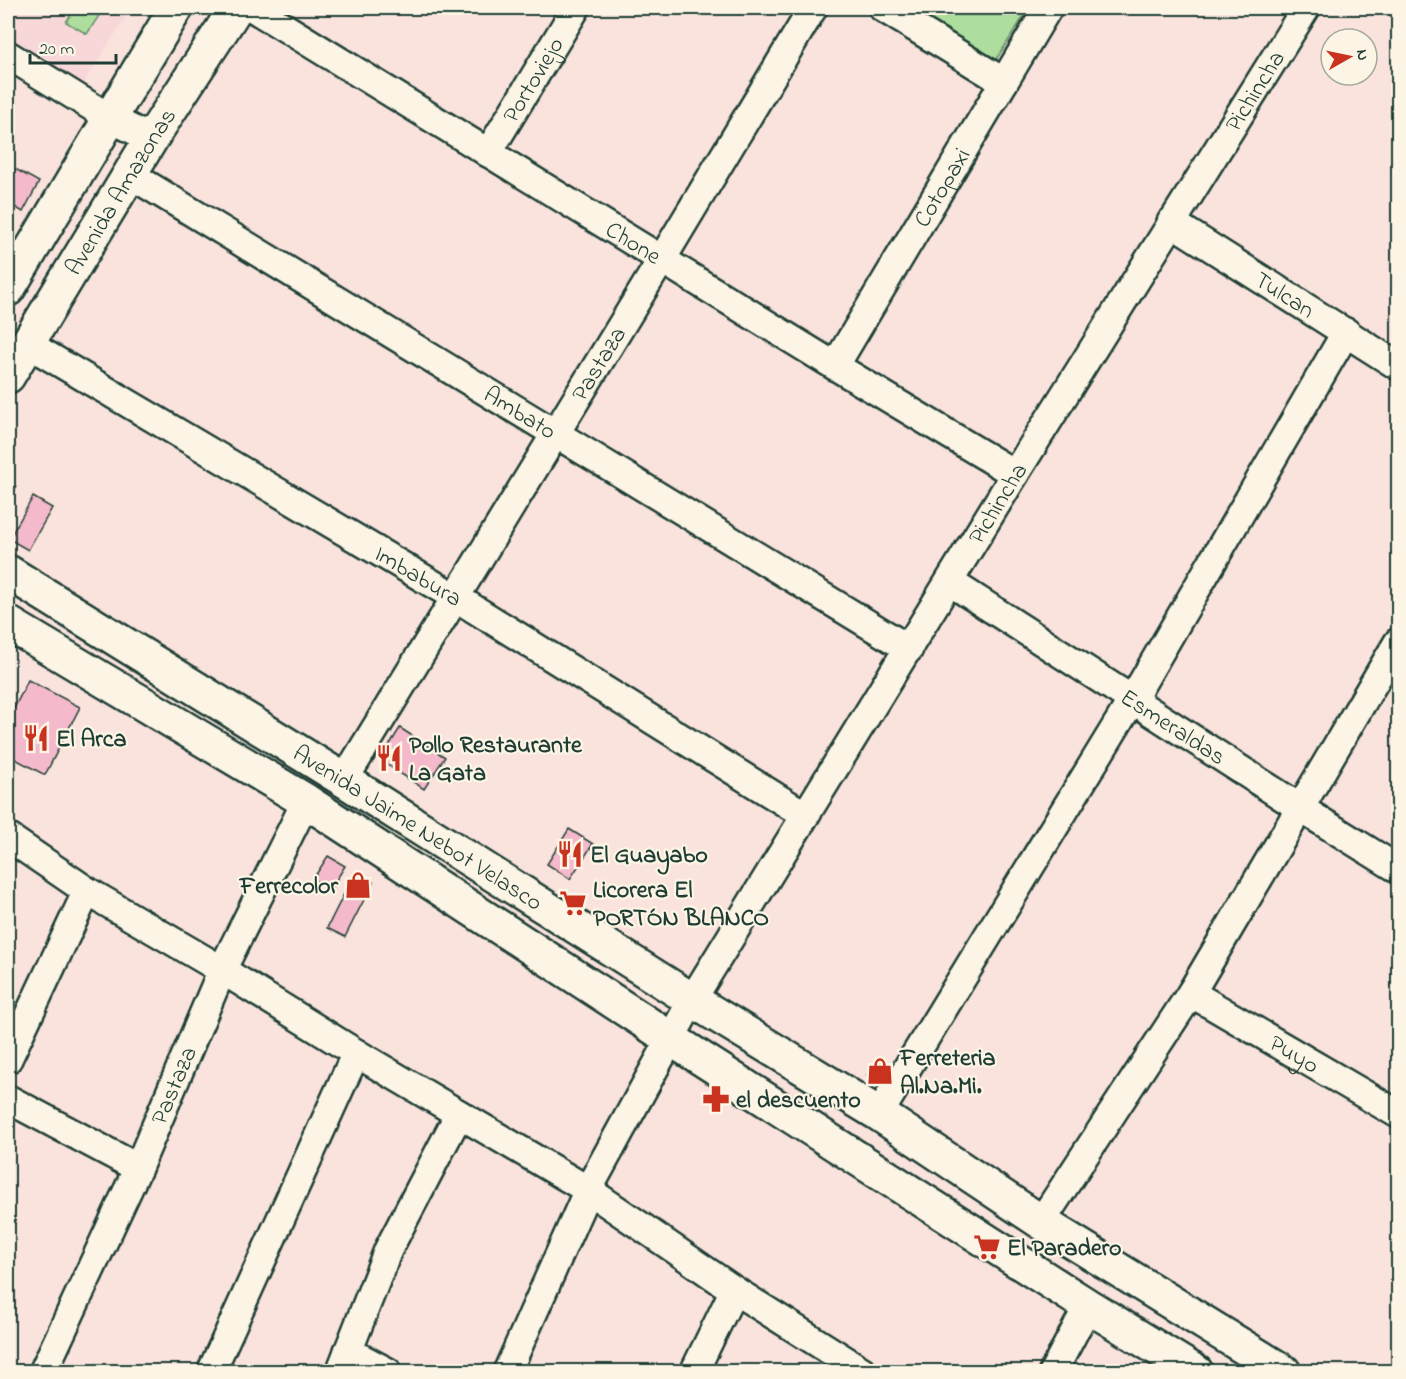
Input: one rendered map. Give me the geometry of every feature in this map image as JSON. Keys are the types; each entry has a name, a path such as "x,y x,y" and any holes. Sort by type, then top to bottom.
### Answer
{"main road":[{"name":"Avenida Amazonas","path":"8,289 176,8"},
{"name":"Avenida Amazonas","path":"8,376 151,139 236,8"},
{"name":"Avenida Jaime Nebot Velasco","path":"8,572 344,780 692,1000 879,1114 1041,1222 1284,1371"},
{"name":"Avenida Jaime Nebot Velasco","path":"8,623 306,801 671,1039 1088,1306 1196,1371"}],"street":[{"name":"Chone","path":"253,8 1015,474"},
{"name":"Portoviejo","path":"488,153 576,8"},
{"name":"Pastaza","path":"344,780 813,8"},
{"path":"883,8 1004,82"},
{"name":"Cotopaxi","path":"835,366 1048,8"},
{"name":"Pichincha","path":"507,1371 588,1190 692,1000 1015,474 1306,8"},
{"path":"8,56 151,139"},
{"name":"Ambato","path":"131,175 554,435 909,649"},
{"name":"Tulcan","path":"1171,222 1398,366"},
{"path":"879,1114 1132,700 1346,332"},
{"name":"Imbabura","path":"28,344 456,597 805,814"},
{"name":"Esmeraldas","path":"950,582 1300,808 1398,868"},
{"path":"1041,1222 1191,993 1398,642"},
{"name":"Pastaza","path":"43,1371 138,1168 222,970 306,801"},
{"path":"8,837 87,891 588,1190 734,1290 864,1371"},
{"path":"8,1059 87,891"},
{"name":"Puyo","path":"1191,993 1398,1114"},
{"path":"211,1371 356,1053"},
{"path":"8,1099 138,1168"},
{"path":"388,1371 344,1361 388,1250 459,1114"},
{"path":"694,1371 734,1290"},
{"path":"1053,1371 1088,1306"}],"shaded area":[{"path":"8,8 132,8 83,84 8,38"}],"green space":[{"path":"75,8 104,8 87,34 66,22"},
{"path":"911,8 1029,8 996,60"}],"building":[{"path":"8,165 39,182 23,212 8,203"},
{"path":"8,482 16,487 8,504"},
{"path":"33,497 52,508 28,550 9,539"},
{"name":"El Arca","path":"28,680 80,707 45,775 8,755 8,721"},
{"path":"400,728 445,757 424,789 380,760"},
{"name":"El Guayabo","path":"569,829 593,844 570,879 547,864"},
{"path":"328,856 345,866 330,890 313,879"},
{"path":"355,872 373,882 345,937 327,928"},
{"name":"Ferreteria Al.Na.Mi.","path":"878,1058 892,1067 882,1085 867,1075"}],"place":[{"name":"El Arca","path":"36,738"},
{"name":"Pollo Restaurante La Gata","path":"389,758"},
{"name":"El Guayabo","path":"570,854"},
{"name":"Ferrecolor","path":"358,885"},
{"name":"Licorera El PORTÓN BLANCO","path":"573,903"},
{"name":"Ferreteria Al.Na.Mi.","path":"880,1071"},
{"name":"el descuento","path":"716,1099"},
{"name":"El Paradero","path":"987,1247"}]}
